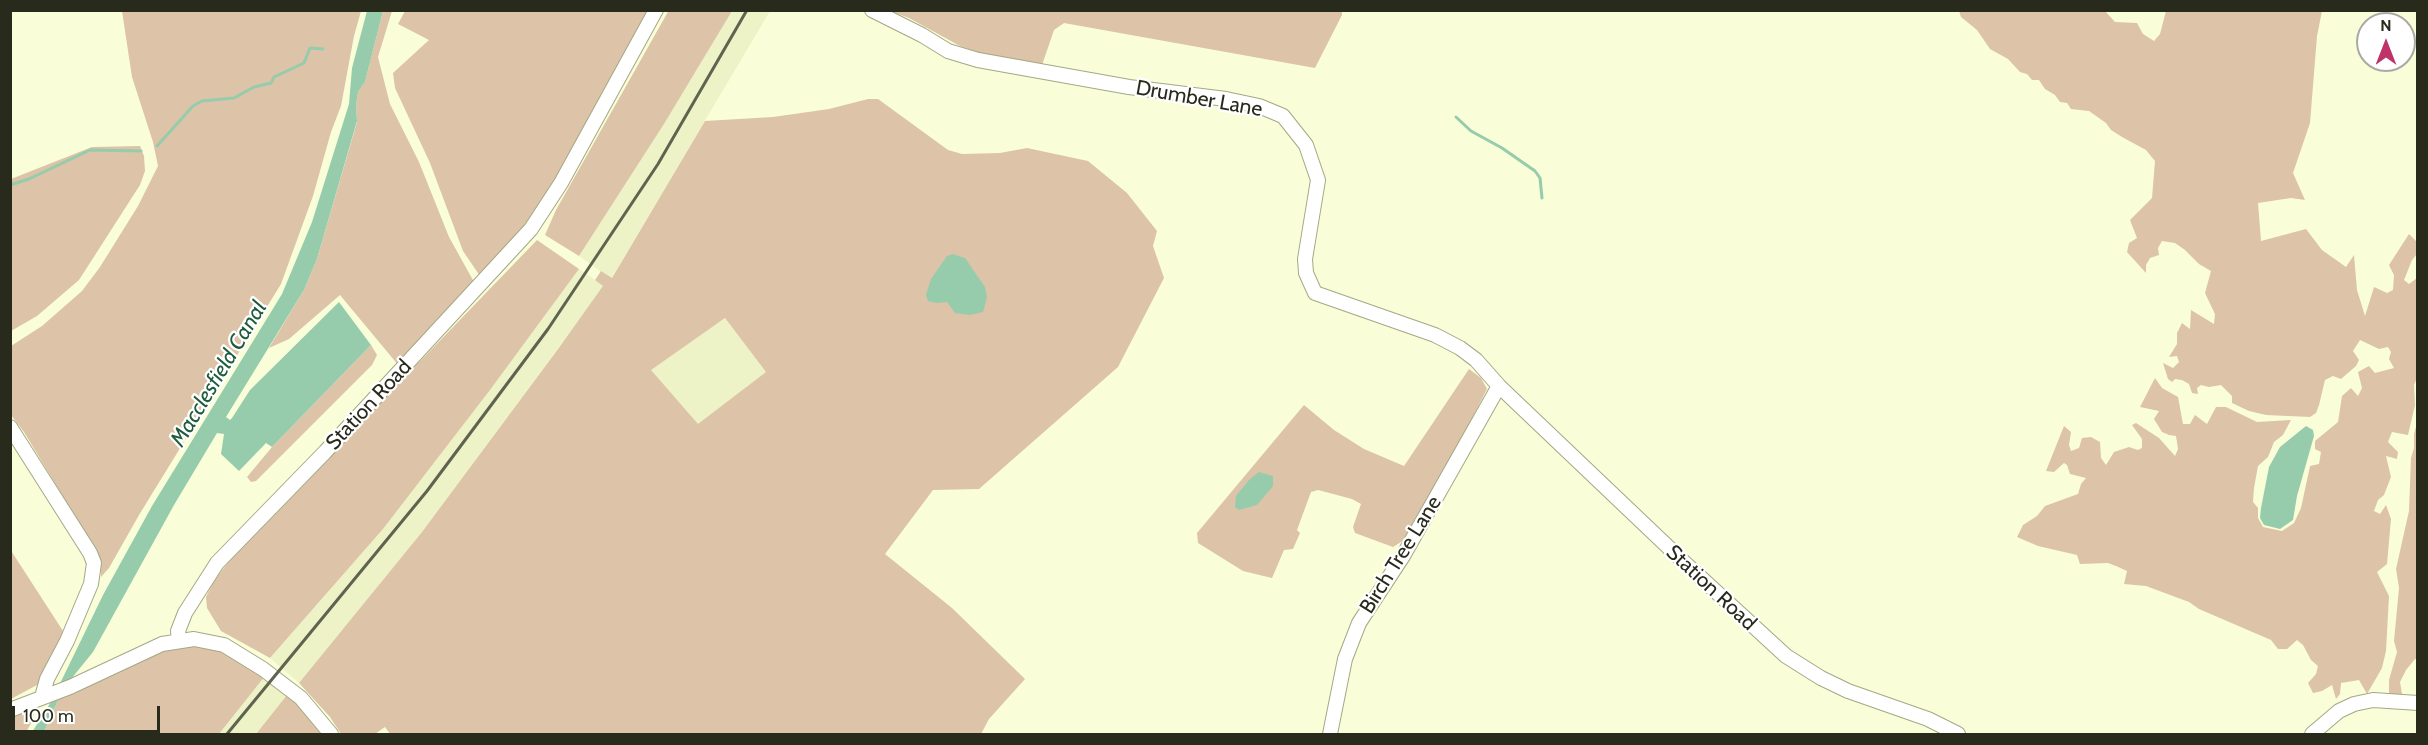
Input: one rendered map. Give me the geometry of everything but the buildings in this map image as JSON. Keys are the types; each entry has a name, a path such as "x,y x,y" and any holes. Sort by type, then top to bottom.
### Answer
{"street":[{"name":"Station Road","path":"179,641 178,631 185,613 217,563 325,452 531,229 561,183 656,10"},
{"name":"Drumber Lane","path":"872,10 948,51 978,60 1129,87 1259,105 1283,116 1306,145 1318,180 1305,259 1306,273 1315,293 1460,348 1476,360 1499,386"},
{"name":"Station Road","path":"1499,386 1786,656 1836,686 1928,719 1959,735"},
{"name":"Birch Tree Lane","path":"1330,735 1345,659 1359,623 1403,556 1499,386"},
{"path":"10,427 90,553 94,563 91,585 67,641 47,678 42,697"},
{"path":"10,710 70,687 162,644 194,639 224,645 250,661 301,698 331,735"},
{"path":"2312,735 2339,711 2354,704 2373,700 2418,703"}],"shaded area":[{"path":"669,10 732,11 664,124 579,256 545,235 556,210"},
{"path":"1342,10 1342,15 1315,68 1064,23 1054,30 1042,65 991,57 960,46 909,18 890,11"},
{"path":"122,11 361,11 341,106 331,132 313,196 281,284 109,568 101,577 101,564 93,546 24,432 11,415 11,346 42,326 82,291 100,267 138,206 158,166 153,142 132,77"},
{"path":"367,11 383,11 365,82 358,92 357,121 317,259 304,290 226,417 230,420 232,418 250,390 339,302 371,345 272,447 266,443 239,471 221,454 224,434 217,433 174,505 93,652 63,689 43,734 31,734 52,700 103,595 152,506 282,294 312,222 349,104 352,68"},
{"path":"383,11 392,11 378,57 390,104 419,162 449,237 474,282 399,366 340,295 289,339 269,348 304,290 317,259 357,122 358,92 365,82"},
{"path":"405,11 652,11 562,172 526,226 480,276 463,251 430,163 395,88 393,73 429,40 398,24"},
{"path":"732,11 770,11 611,279 579,256 664,124"},
{"path":"1959,11 2105,11 2115,22 2137,23 2143,34 2154,41 2160,34 2166,11 2322,11 2317,36 2310,123 2293,173 2305,200 2291,198 2258,203 2261,241 2306,229 2322,250 2346,267 2354,255 2357,290 2365,316 2374,287 2387,293 2393,290 2394,275 2389,265 2409,234 2417,242 2417,254 2404,280 2409,284 2417,278 2418,376 2414,385 2415,405 2408,435 2392,432 2388,442 2398,452 2397,459 2386,456 2391,477 2374,511 2380,514 2386,505 2391,519 2387,564 2377,572 2389,596 2386,651 2382,668 2367,694 2359,680 2341,683 2340,694 2336,699 2332,685 2313,693 2308,683 2316,674 2318,666 2297,640 2287,649 2278,649 2271,640 2199,609 2189,602 2146,586 2124,584 2127,571 2116,566 2108,563 2080,564 2077,555 2038,546 2017,537 2023,525 2037,516 2045,506 2078,494 2086,478 2070,474 2064,463 2054,472 2046,471 2064,426 2071,432 2069,445 2071,451 2079,448 2082,438 2091,437 2100,442 2101,458 2106,465 2114,452 2129,447 2138,450 2142,448 2142,439 2132,425 2136,423 2159,438 2175,456 2178,449 2176,436 2162,432 2154,419 2159,411 2140,407 2155,378 2162,388 2178,397 2183,424 2190,424 2195,415 2207,424 2216,407 2226,407 2257,422 2291,420 2283,435 2274,442 2268,457 2258,466 2254,488 2253,502 2258,508 2258,518 2263,527 2282,531 2294,523 2301,508 2310,466 2319,464 2321,452 2315,449 2315,441 2338,422 2342,396 2351,388 2358,396 2362,388 2358,372 2369,366 2375,373 2394,368 2389,359 2391,352 2388,347 2379,349 2360,340 2353,351 2359,360 2356,366 2341,379 2333,376 2325,380 2316,413 2310,417 2266,415 2249,411 2232,403 2232,396 2221,385 2209,387 2201,385 2197,388 2198,394 2192,393 2189,384 2182,380 2175,379 2172,382 2168,379 2163,363 2173,368 2179,362 2177,356 2169,357 2177,344 2177,333 2182,323 2190,329 2191,310 2214,324 2215,314 2205,293 2211,271 2199,264 2185,250 2175,243 2162,241 2158,248 2159,255 2150,258 2146,265 2146,273 2127,252 2129,243 2137,238 2130,220 2152,198 2155,161 2146,150 2111,130 2106,123 2089,111 2071,109 2067,103 2060,102 2055,95 2045,89 2039,80 2032,80 2027,74 2020,72 2008,59 1990,49 1977,30 1961,17"},
{"path":"868,99 878,99 948,150 962,154 1000,153 1027,148 1088,161 1127,193 1157,231 1153,246 1164,278 1118,367 979,489 933,490 885,554 952,608 1025,679 989,719 981,734 390,734 385,727 375,734 341,734 330,717 299,683 422,532 558,349 603,286 595,280 601,271 612,278 705,121 773,117 829,109","holes":["725,318 766,372 698,424 651,370"]},
{"path":"140,146 144,156 145,171 140,185 79,280 37,316 11,331 11,179 92,147"},
{"path":"537,240 579,269 383,529 270,658 221,631 207,608 206,597 214,581 236,552"},
{"path":"953,254 965,258 985,287 987,297 983,312 970,315 955,313 947,302 928,301 926,295 931,279 947,256"},
{"path":"579,269 604,286 422,532 299,683 270,658 383,529"},
{"path":"725,318 766,372 698,425 650,370"},
{"path":"371,345 377,355 372,365 256,481 251,482 247,477 272,447"},
{"path":"1469,369 1481,378 1487,389 1457,448 1404,540 1393,547 1355,533 1353,527 1361,504 1352,499 1318,490 1311,492 1297,530 1300,533 1293,549 1284,550 1272,578 1243,571 1198,543 1197,533 1304,405 1334,430 1364,449 1404,466"},
{"path":"2417,423 2417,659 2406,670 2400,682 2402,694 2389,695 2389,680 2397,652 2394,641 2399,588 2396,569 2409,511 2411,458"},
{"path":"2306,426 2313,430 2314,436 2297,496 2293,520 2280,529 2264,525 2260,518 2269,467 2280,447"},
{"path":"1259,472 1273,476 1273,486 1257,505 1239,510 1235,507 1236,496"},
{"path":"10,549 63,631 66,632 37,685 11,699"},
{"path":"195,645 217,646 265,676 219,734 43,734 59,698 159,652"},
{"path":"265,676 287,695 256,734 219,734"},
{"path":"287,695 309,712 325,734 256,734"},
{"path":"35,707 33,720 25,734 11,734 11,717"}],"waterway":[{"path":"157,146 193,106 202,101 234,98 254,87 271,83 274,77 304,63 310,48 323,49"},
{"path":"1456,117 1471,131 1502,148 1535,171 1540,178 1542,198"},
{"path":"10,185 29,179 90,150 141,151"}],"railway":[{"path":"227,734 427,491 548,329 658,164 747,10"}],"water label":[{"name":"Macclesfield Canal","path":"219,374"}]}
